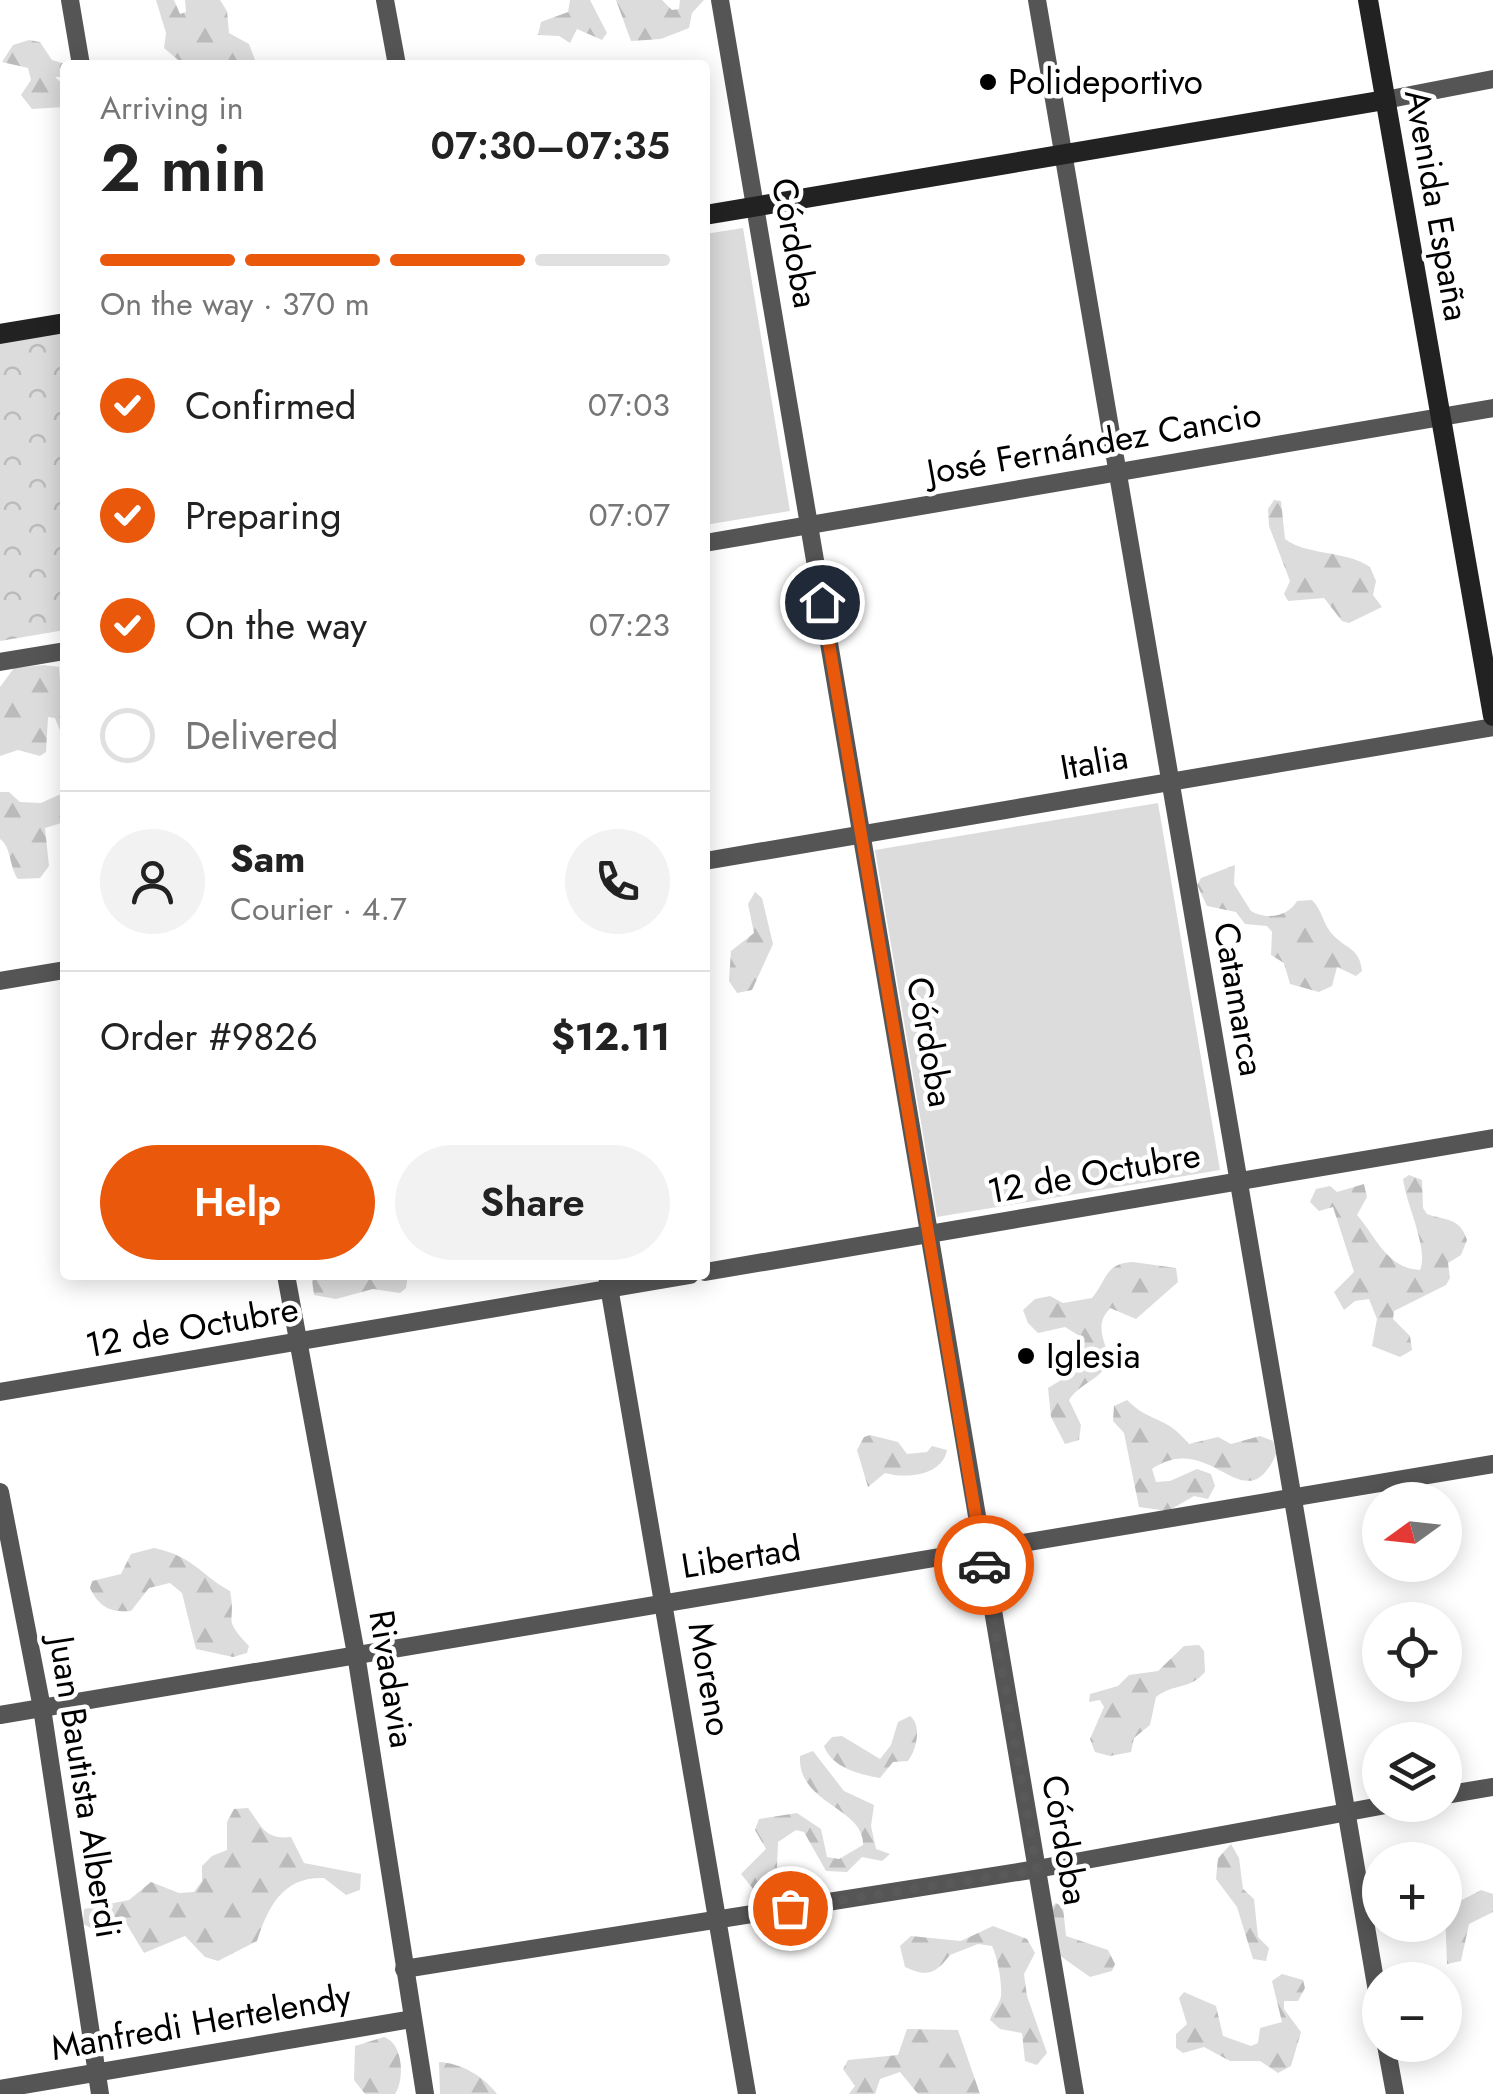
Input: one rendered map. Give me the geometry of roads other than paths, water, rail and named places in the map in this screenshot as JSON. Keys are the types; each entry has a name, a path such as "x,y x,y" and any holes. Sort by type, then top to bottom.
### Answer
{"main road":[{"name":"Avenida España","path":"1368,0 1493,716"},
{"path":"710,214 1385,100"},
{"path":"0,334 60,324"}],"street":[{"path":"70,0 80,60"},
{"path":"385,0 396,60"},
{"name":"Córdoba","path":"720,0 1075,2094"},
{"name":"Catamarca","path":"1038,0 1061,155 1372,1962"},
{"path":"1385,100 1493,79"},
{"name":"José Fernández Cancio","path":"710,541 1493,408"},
{"path":"0,662 60,653"},
{"name":"Italia","path":"710,860 1493,727"},
{"path":"0,981 60,971"},
{"name":"12 de Octubre","path":"710,1271 1493,1138"},
{"name":"Rivadavia","path":"287,1280 356,1654 425,2094"},
{"name":"12 de Octubre","path":"0,1392 297,1342 608,1282"},
{"name":"Moreno","path":"608,1282 747,2094"},
{"name":"Libertad","path":"0,1714 1493,1464"},
{"name":"Juan Bautista Alberdi","path":"0,1492 42,1708 100,2094"},
{"path":"1462,1792 1493,1787"},
{"path":"404,1969 1037,1870 1362,1809"},
{"name":"Manfredi Hertelendy","path":"0,2089 412,2019"},
{"path":"1389,2062 1395,2094"}],"place":[{"name":"Polideportivo","path":"988,82"},
{"name":"Iglesia","path":"1026,1356"}]}
